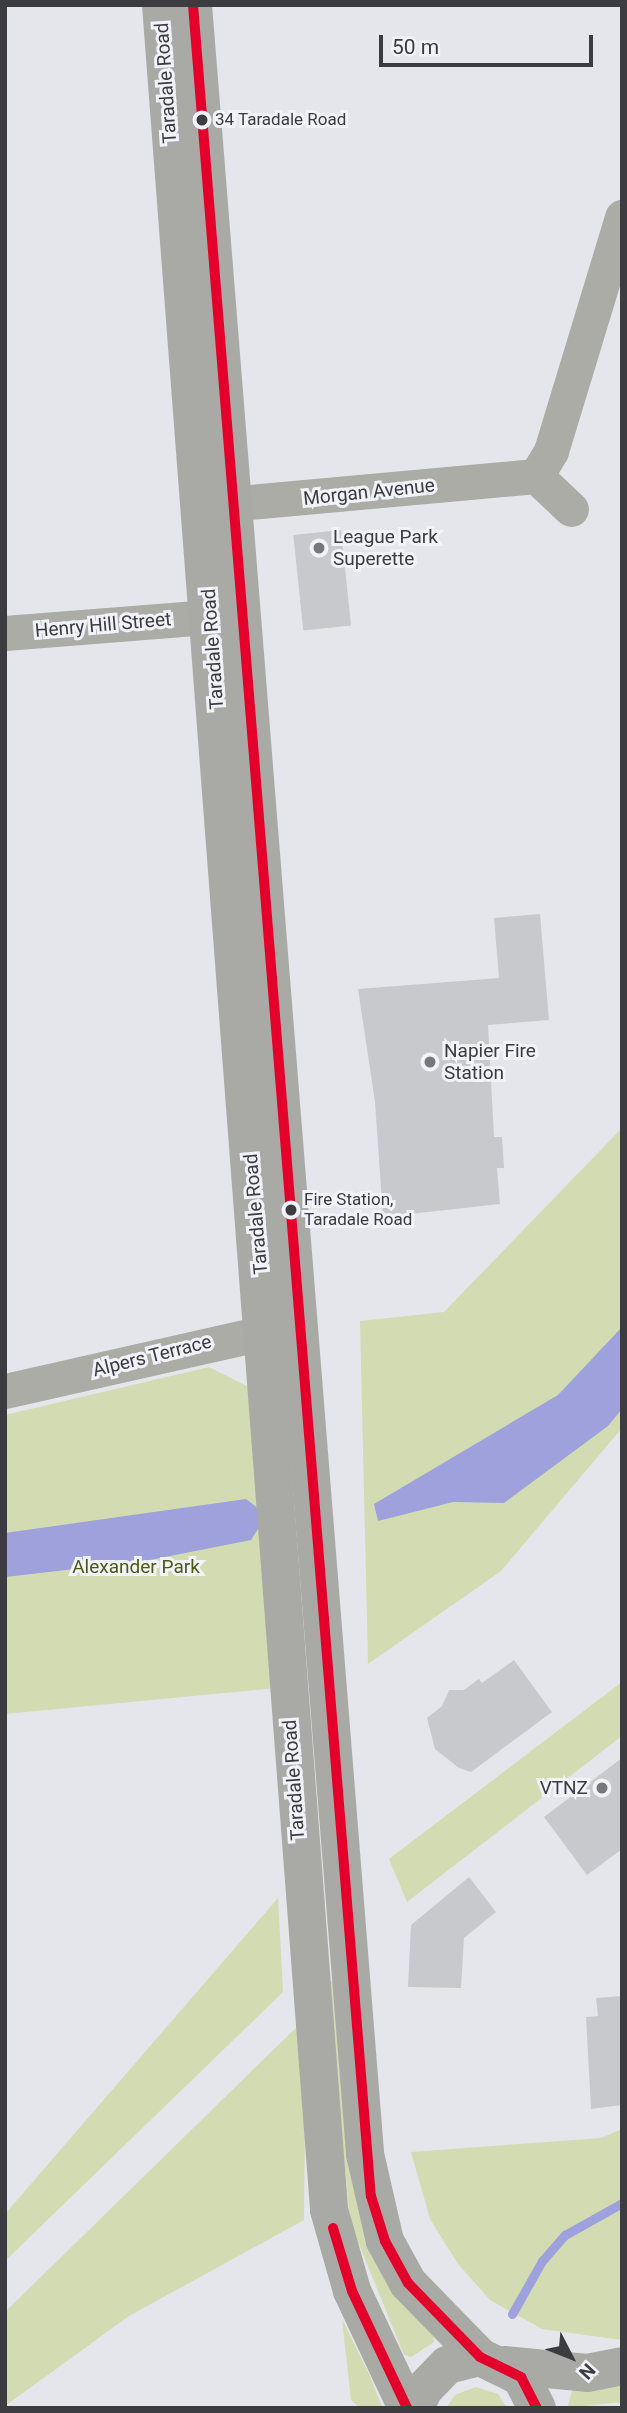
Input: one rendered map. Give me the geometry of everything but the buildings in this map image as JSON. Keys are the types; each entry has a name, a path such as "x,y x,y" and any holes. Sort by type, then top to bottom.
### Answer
{"highway":[{"name":"Taradale Road","path":"161,5 217,506 283,1327 371,2196 386,2241 408,2283 492,2361 521,2377 537,2408"},
{"name":"Taradale Road","path":"193,5 217,506"},
{"name":"Taradale Road","path":"283,1327 285,1657 329,2210 352,2291 407,2408"},
{"path":"415,2408 436,2374 455,2362 492,2361 587,2373 622,2366"}],"street":[{"path":"571,509 536,476 551,451 622,217"},
{"name":"Morgan Avenue","path":"217,506 536,476"},
{"name":"Henry Hill Street","path":"5,633 226,615"},
{"name":"Alpers Terrace","path":"5,1391 283,1327"}],"green space":[{"path":"622,1128 622,1428 501,1571 368,1664 360,1321 444,1312"},
{"name":"Alexander Park","path":"209,1367 249,1387 277,1688 5,1714 5,1415"},
{"path":"622,1682 622,1736 407,1902 389,1859"},
{"path":"278,1898 283,1992 5,2261 5,2214"},
{"path":"328,1981 336,1981 353,2165 433,2332 434,2342 411,2357 404,2355 350,2222"},
{"path":"306,2018 304,2220 129,2316 5,2406 5,2312"},
{"path":"622,2129 622,2340 542,2329 490,2300 458,2264 430,2219 411,2152 601,2138"},
{"path":"342,2319 382,2407 360,2408 351,2400"},
{"path":"622,2382 622,2402 567,2408 573,2388"},
{"path":"476,2387 498,2394 507,2408 446,2408 455,2395"}],"water":[{"path":"622,1327 622,1409 608,1426 504,1503 453,1502 378,1521 374,1504 558,1395"},
{"path":"246,1499 259,1509 262,1523 251,1540 145,1561 5,1577 5,1533"}],"waterway":[{"path":"512,2314 542,2261 565,2235 622,2203"}],"transit line":[{"path":"193,5 371,2196 385,2241 408,2283 480,2357 521,2377 537,2408"},
{"path":"333,2228 352,2291 407,2408"}],"place":[{"name":"34 Taradale Road","path":"202,120"},
{"name":"League Park Superette","path":"319,548"},
{"name":"Napier Fire Station","path":"430,1062"},
{"name":"Fire Station, Taradale Road","path":"291,1210"},
{"name":"VTNZ","path":"602,1788"}]}
